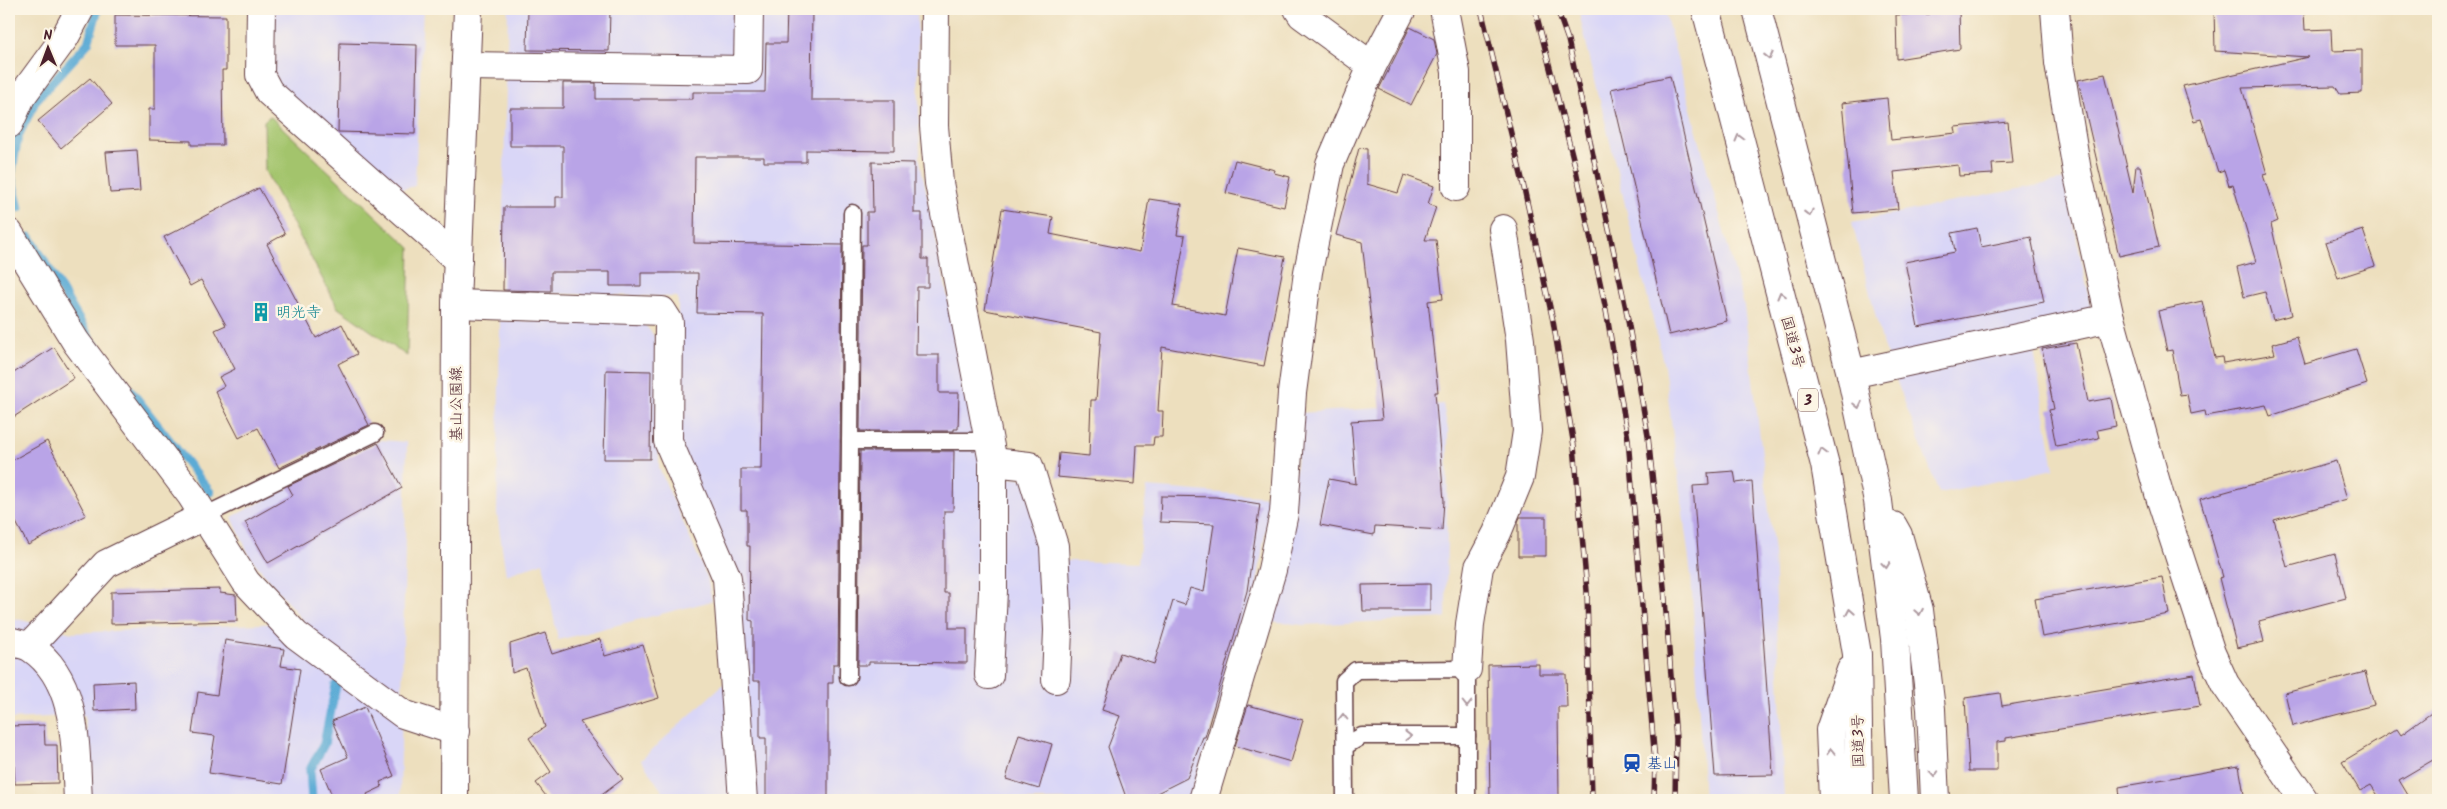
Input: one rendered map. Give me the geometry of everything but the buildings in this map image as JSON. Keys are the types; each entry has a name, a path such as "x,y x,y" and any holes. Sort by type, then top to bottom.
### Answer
{"main road":[{"path":"9,124 21,97 65,37 80,9"},
{"path":"262,9 260,75 269,92 458,260"},
{"name":"基山公園線","path":"454,800 456,304 468,9"},
{"path":"466,66 748,70 748,9"},
{"path":"935,9 934,126 939,184 991,452 993,592 989,675"},
{"path":"1298,9 1302,15 1372,66"},
{"path":"1203,800 1272,570 1284,513 1292,393 1308,272 1330,164 1372,66 1402,9"},
{"path":"1444,9 1456,72 1456,187"},
{"name":"国道3号","path":"1706,9 1825,464 1857,654 1859,800"},
{"path":"1757,9 1851,374 1878,501 1895,639 1904,800"},
{"path":"2055,9 2059,63 2076,171 2110,318 2160,497 2211,653 2225,684 2304,800"},
{"path":"1467,669 1479,567 1497,533 1520,477 1527,431 1520,340 1503,229"},
{"path":"9,234 76,342 191,495 246,582 296,635 403,714 455,731"},
{"path":"456,304 662,310 669,322 668,441 727,578 743,800"},
{"path":"1851,374 2110,318"},
{"path":"991,452 1029,466 1054,546 1058,630 1056,679"},
{"path":"1878,501 1898,536 1919,610 1931,709 1935,800"},
{"path":"78,800 74,723 55,670 19,644 106,564 204,516"},
{"path":"1832,800 1830,730 1857,654"}],"lane":[{"path":"848,676 852,213"},
{"path":"204,516 376,433"},
{"path":"850,441 991,452"},
{"path":"1345,800 1344,681 1356,670 1467,669 1467,800"},
{"path":"1345,746 1362,736 1467,736"}],"shaded area":[{"path":"275,9 423,9 415,186 393,191 280,89 273,70"},
{"path":"508,9 917,9 920,161 982,466 1005,478 1026,479 1066,561 1138,563 1147,487 1271,497 1256,590 1189,800 668,800 641,760 742,667 677,436 678,297 501,292"},
{"path":"1578,9 1664,9 1744,306 1774,552 1784,800 1704,800 1691,575 1664,366"},
{"path":"2065,180 2092,313 2030,328 2054,469 1939,493 1883,345 1852,222"},
{"path":"500,321 642,321 654,336 657,366 659,468 707,577 712,601 558,640 543,562 506,575 497,513"},
{"path":"1443,404 1448,430 1446,618 1303,625 1271,621 1290,528 1301,413"},
{"path":"381,440 407,442 400,800 90,800 85,715 9,719 9,617 72,633 304,622 250,557 232,517"}],"green space":[{"path":"270,116 410,248 407,356 338,308 265,171 264,121"}],"waterway":[{"path":"19,208 11,176 18,136 36,100 88,43 98,9"},
{"path":"30,237 91,340 210,492"},
{"path":"312,800 310,770 324,744 336,685"}],"railway":[{"path":"1481,9 1522,179 1553,321 1574,446 1587,591 1592,800"},
{"path":"1535,9 1576,170 1606,310 1628,439 1655,762 1654,800"},
{"path":"1557,9 1568,40 1626,309 1648,436 1664,587 1676,739 1675,800"}],"place":[{"name":"明光寺","path":"261,312"},
{"name":"基山","path":"1632,763"}]}
